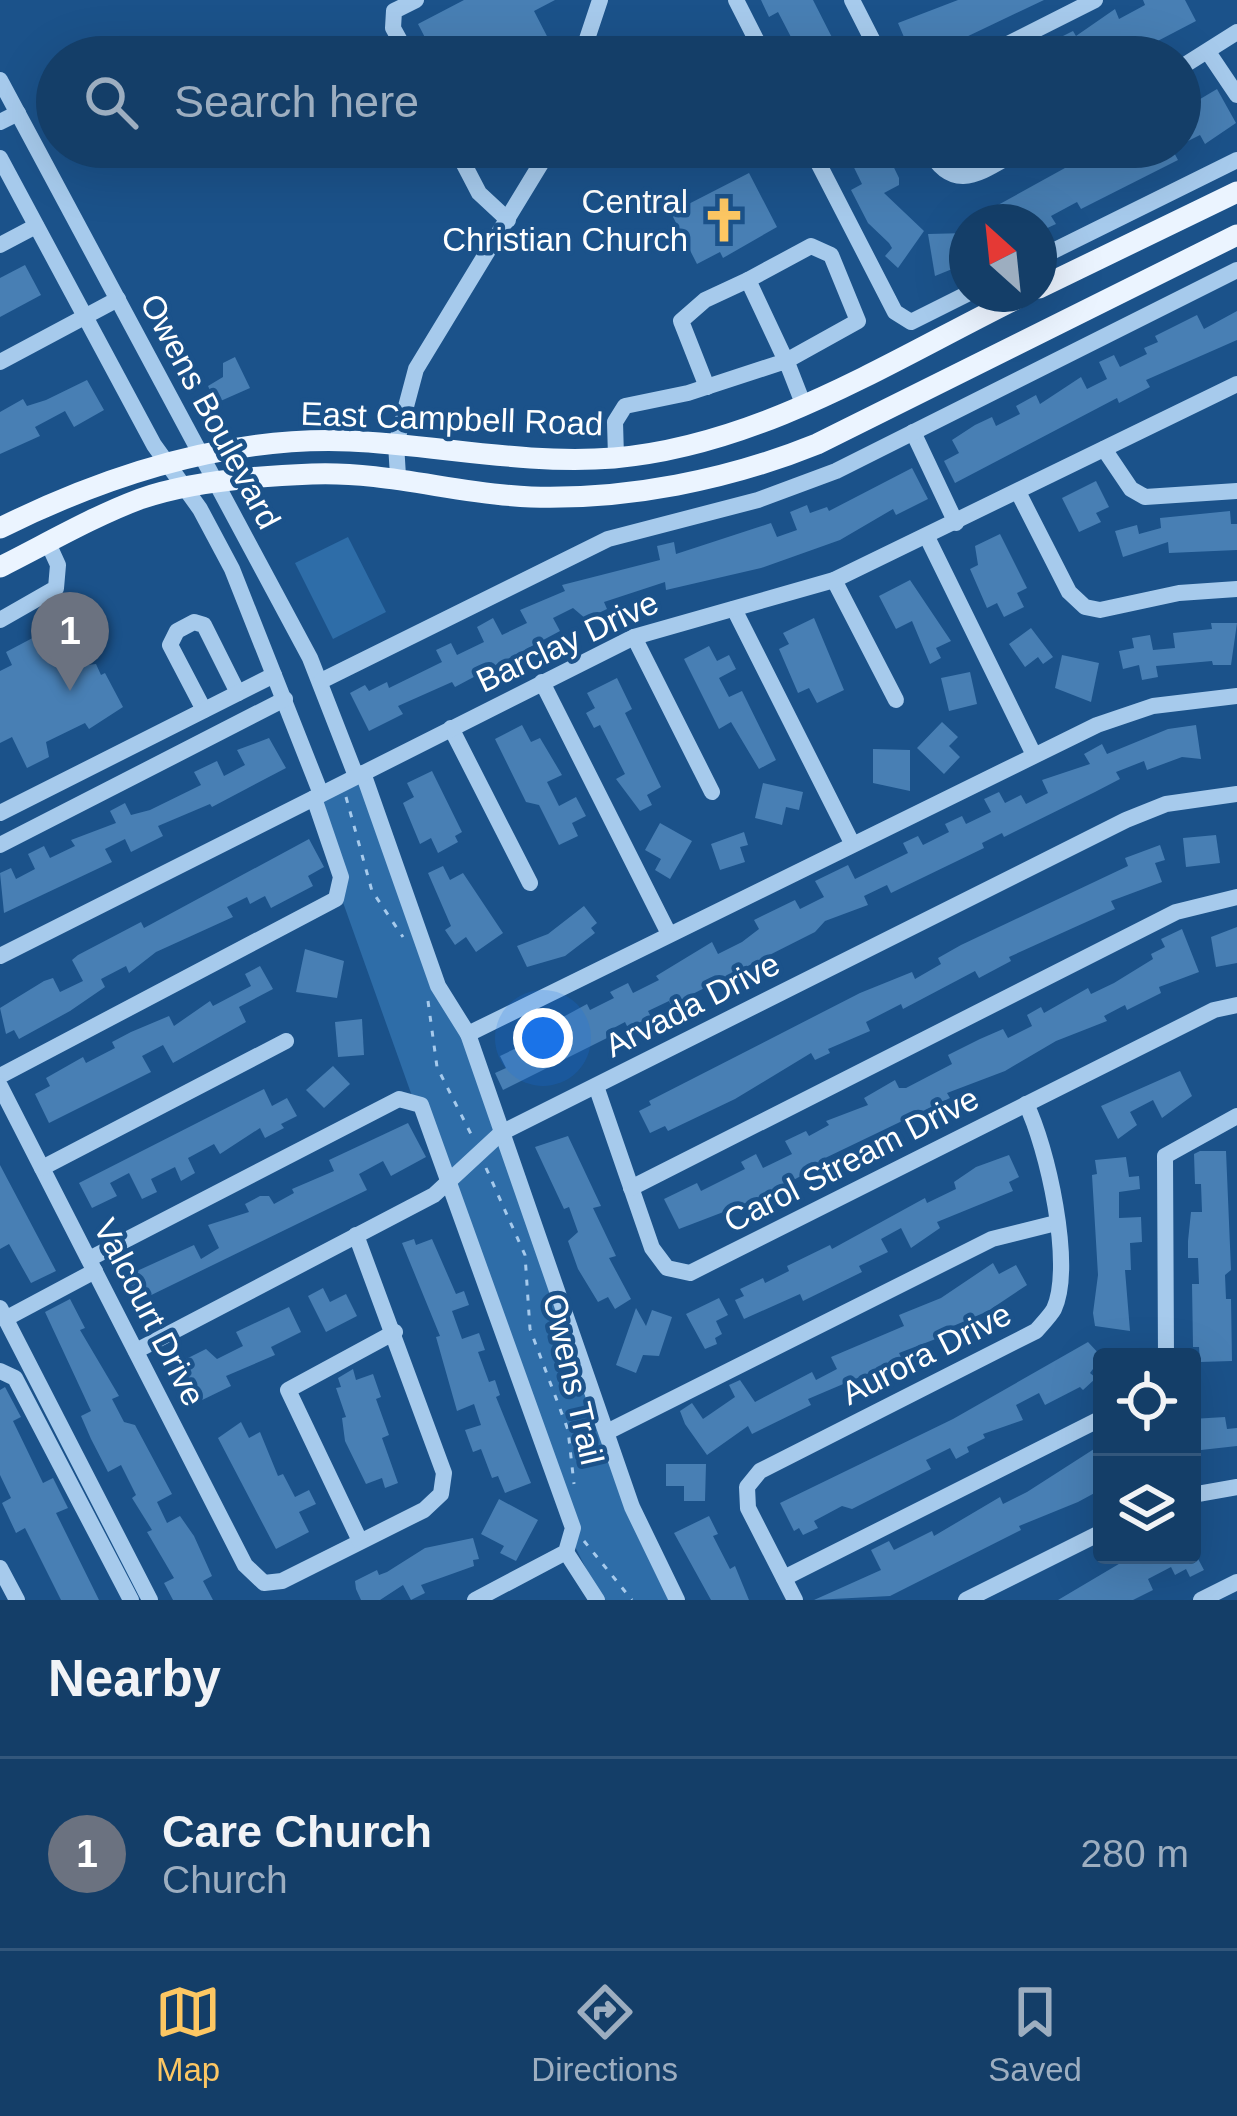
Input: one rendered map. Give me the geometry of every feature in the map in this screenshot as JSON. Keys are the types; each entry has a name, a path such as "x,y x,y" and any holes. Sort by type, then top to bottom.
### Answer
{"main road":[{"path":"1057,279 1237,192"},
{"name":"East Campbell Road","path":"0,567 141,499 185,488 311,474 398,476 530,497 622,493 744,470 817,443 1237,235"},
{"name":"East Campbell Road","path":"0,528 46,506 199,454 345,441 531,460 616,458 727,434 803,406 990,312"},
{"path":"803,406 817,443"}],"street":[{"path":"397,36 394,11 416,0"},
{"path":"588,36 600,0"},
{"path":"736,0 754,36"},
{"path":"1023,36 1094,0"},
{"path":"855,1 871,36"},
{"path":"1201,56 1237,32"},
{"path":"1208,52 1237,95"},
{"name":"Owens Boulevard","path":"0,80 36,146"},
{"path":"0,122 18,113"},
{"name":"Owens Boulevard","path":"0,158 165,463 232,569 285,699 341,877 336,899 0,1076"},
{"path":"1057,249 1237,160"},
{"name":"Owens Boulevard","path":"48,168 321,681 353,778 438,986 468,1034 632,1507 677,1600"},
{"path":"467,168 478,194 508,220"},
{"path":"398,476 396,444 416,369 539,168"},
{"path":"821,168 895,312 911,322 949,303"},
{"path":"941,168 955,177 985,168"},
{"path":"0,245 36,226"},
{"path":"616,458 618,411 634,402 707,387 786,361 858,321 831,255 811,246 705,300 681,320 707,387"},
{"path":"321,681 608,539 804,484 1237,270"},
{"path":"748,280 803,406"},
{"path":"0,362 118,299"},
{"name":"Barclay Drive","path":"0,956 634,637 834,580 1237,384"},
{"path":"913,432 956,524"},
{"path":"1104,448 1131,488 1145,497 1237,491"},
{"path":"1018,492 1069,592 1085,607 1100,610 1179,593 1237,589"},
{"path":"927,537 1033,753"},
{"path":"0,620 56,588 58,565 48,543"},
{"path":"834,580 896,700"},
{"path":"734,610 852,843"},
{"path":"204,710 170,645 177,631 194,622 204,625 238,693"},
{"path":"634,637 712,792"},
{"path":"0,813 274,675"},
{"path":"542,682 669,934"},
{"path":"468,1034 1033,753 1153,706 1237,696"},
{"path":"0,844 285,699"},
{"path":"451,728 530,883"},
{"name":"Arvada Drive","path":"136,1351 448,1185 478,1150 501,1133 1126,820 1166,804 1237,794"},
{"path":"631,1188 1176,912 1237,897"},
{"name":"Carol Stream Drive","path":"596,1086 652,1248 667,1268 690,1273 1214,1010 1237,1005"},
{"path":"42,1168 286,1041"},
{"name":"Valcourt Drive","path":"0,1086 245,1565 264,1583 282,1581 360,1541"},
{"path":"150,1600 3,1314 400,1099 422,1106 574,1540 566,1552 475,1600"},
{"name":"Aurora Drive","path":"795,1600 748,1508 747,1487 760,1471 1036,1331 1054,1309 1056,1223 1041,1134 1026,1104"},
{"path":"1166,1348 1165,1156 1237,1116"},
{"path":"607,1432 992,1239 1056,1223"},
{"path":"356,1235 395,1332 444,1473 441,1494 424,1510 360,1541 287,1390 395,1332"},
{"path":"0,1371 15,1378 131,1600"},
{"path":"784,1578 1093,1423"},
{"path":"1201,1493 1237,1487"},
{"path":"966,1600 1093,1536"},
{"path":"566,1552 597,1600"},
{"path":"0,1568 17,1600"},
{"path":"1201,1600 1237,1582"}],"path":[{"path":"353,778 372,891 408,944"},
{"path":"427,994 437,1067 473,1138"},
{"name":"Owens Trail","path":"483,1161 526,1255 530,1329 568,1430 575,1491"},
{"path":"579,1525 591,1553 632,1600"}],"shaded area":[{"path":"348,537 386,612 333,639 295,563"},
{"path":"372,777 632,1515 675,1600 602,1600 567,1531 309,807"}],"building":[{"path":"464,0 555,0 534,11 547,36 424,36 418,24"},
{"path":"761,0 813,0 831,36 790,36 778,12 769,17"},
{"path":"958,0 1044,0 968,36 904,36 898,23"},
{"path":"1143,0 1185,0 1196,21 1167,36 1076,36 1115,9 1119,19 1145,5"},
{"path":"1217,89 1236,123 1205,144 1201,137 1201,99"},
{"path":"854,168 894,168 899,185 884,193 924,231 898,268 885,256 892,248 889,243 868,223 851,190 862,184"},
{"path":"1065,168 1162,168 1081,209 1077,202 1057,213 1057,204 1000,204"},
{"name":"Central Christian Church","path":"749,173 777,227 723,258 720,252 697,264 671,213"},
{"path":"949,233 949,270 935,276 928,234"},
{"path":"25,265 41,295 0,317 0,278"},
{"path":"1237,311 1237,340 1146,380 1150,387 1119,403 1117,398 955,483 944,461 959,453 952,440 975,425 992,417 996,426 1020,414 1016,406 1036,395 1040,404 1081,377 1087,389 1107,379 1099,362 1114,355 1120,367 1147,354 1144,348 1158,342 1155,336 1197,315 1204,329"},
{"path":"235,357 250,388 216,403 208,386 223,377 223,363"},
{"path":"87,380 104,410 74,427 65,411 35,427 40,436 0,454 0,412 23,399 27,406 46,400"},
{"path":"912,468 928,499 896,515 893,509 840,540 761,568 666,590 665,582 604,602 607,609 586,619 573,608 553,618 560,631 455,687 452,682 398,706 403,714 369,731 350,693 387,682 389,688 442,662 436,650 451,643 457,655 484,642 477,627 493,618 502,635 527,623 520,610 565,591 562,585 660,560 657,546 674,542 676,554 771,523 777,537 797,530 790,512 807,505 810,513 827,507 829,511"},
{"path":"1096,481 1109,507 1096,513 1101,522 1079,532 1062,498"},
{"path":"1230,511 1231,524 1237,524 1237,550 1169,553 1168,542 1123,557 1115,531 1137,525 1139,534 1161,528 1160,518"},
{"path":"1000,534 1027,588 1017,593 1024,607 1004,617 997,603 987,608 970,569 978,565 975,546"},
{"path":"910,580 951,641 936,648 941,658 930,664 912,621 896,629 879,596"},
{"path":"814,618 844,690 817,703 809,688 798,693 779,649 789,644 783,633"},
{"path":"61,623 87,665 96,664 101,675 105,673 123,707 89,729 85,723 46,742 49,757 27,768 12,737 0,743 0,671 12,665 6,652"},
{"path":"1211,623 1237,623 1231,665 1213,665 1212,661 1156,666 1158,677 1142,680 1139,665 1123,669 1119,651 1134,648 1132,638 1150,635 1153,650 1175,648 1173,633 1212,629"},
{"path":"1031,628 1053,657 1043,664 1038,657 1025,667 1009,644"},
{"path":"709,646 717,661 729,655 736,669 719,678 729,697 742,691 776,760 759,769 731,722 719,729 684,659"},
{"path":"1062,655 1099,663 1091,702 1055,688"},
{"path":"970,672 977,704 949,711 941,678"},
{"path":"617,678 632,709 625,713 661,787 647,795 652,805 640,811 616,779 625,774 600,725 594,728 586,713 595,708 587,693"},
{"path":"942,722 958,737 949,746 960,757 944,774 917,748"},
{"path":"522,725 531,742 540,738 562,775 547,782 559,806 576,797 586,816 572,823 578,836 559,845 539,805 526,802 495,739"},
{"path":"1196,725 1201,759 1182,757 1147,770 1144,761 1116,772 1120,779 1095,792 1004,837 1002,833 982,843 984,848 891,893 887,885 864,896 868,905 825,921 815,932 671,1005 669,1001 648,1011 651,1017 628,1028 625,1022 606,1032 609,1037 503,1090 495,1073 506,1068 500,1056 533,1040 530,1035 587,1004 590,1010 614,998 610,992 628,983 633,993 659,980 656,976 712,942 718,954 742,942 759,929 754,920 795,900 800,909 824,897 815,881 848,865 855,879 908,853 903,843 918,836 923,845 949,832 945,824 962,816 966,824 991,812 984,799 999,792 1005,803 1021,795 1026,804 1048,793 1042,780 1090,764 1084,754 1102,744 1107,754 1168,729"},
{"path":"269,738 286,768 212,807 158,826 163,836 131,852 125,839 105,849 112,862 4,913 0,873 11,868 16,879 35,869 28,854 44,846 50,858 75,846 71,840 116,823 110,811 125,803 131,815 201,785 194,772 217,761 224,776 245,765 237,750"},
{"path":"873,749 910,750 910,791 873,783"},
{"path":"432,771 462,832 455,836 458,842 438,853 431,838 420,844 403,803 414,797 407,783"},
{"path":"763,783 803,792 799,810 786,807 782,825 755,818"},
{"path":"660,823 692,841 670,879 655,870 661,859 645,850"},
{"path":"744,832 748,845 740,847 745,862 720,870 711,844"},
{"path":"1216,835 1220,863 1186,867 1183,838"},
{"path":"309,839 324,867 308,876 313,886 271,908 265,896 250,904 247,897 227,907 233,917 156,952 129,973 126,966 101,979 105,987 70,1011 19,1039 14,1030 6,1034 0,1008 53,978 60,992 83,981 72,960 78,955 141,922 144,928"},
{"path":"1160,845 1165,860 1155,863 1162,882 1111,901 1115,909 1009,957 1011,961 979,978 975,971 903,1009 901,1004 866,1022 870,1031 828,1049 830,1053 815,1060 811,1053 735,1099 668,1131 665,1126 650,1133 639,1111 651,1105 649,1101 860,993 912,972 915,979 961,945 1128,866 1125,858"},
{"path":"443,866 450,880 463,873 503,933 476,952 466,937 455,945 445,930 451,926 428,873"},
{"path":"584,906 597,923 591,928 595,933 565,956 527,967 517,946 548,934"},
{"path":"1237,927 1237,963 1216,967 1211,937"},
{"path":"1182,929 1199,972 1159,987 1161,993 1127,1010 1125,1005 1104,1016 1107,1021 1056,1041 1005,1071 947,1093 950,1098 821,1160 823,1164 760,1198 679,1229 664,1199 697,1183 701,1191 745,1169 741,1162 756,1154 763,1168 792,1154 785,1141 806,1131 809,1136 829,1125 826,1121 868,1105 864,1098 895,1080 899,1088 906,1088 952,1064 948,1055 980,1039 1003,1029 1008,1038 1032,1026 1027,1015 1041,1007 1044,1013 1088,988 1091,994 1114,983 1153,959 1151,954 1165,947 1161,939"},
{"path":"305,949 344,961 337,998 296,992"},
{"path":"260,966 273,989 239,1007 246,1022 173,1063 163,1045 142,1056 151,1072 49,1123 35,1094 50,1086 46,1078 83,1057 86,1063 115,1048 112,1042 131,1032 169,1016 174,1026 210,1001 213,1006 251,986 245,974"},
{"path":"362,1019 364,1055 338,1057 335,1022"},
{"path":"333,1066 350,1084 324,1108 306,1090"},
{"path":"1180,1071 1192,1096 1162,1118 1153,1100 1130,1112 1137,1125 1118,1139 1101,1106"},
{"path":"264,1089 272,1106 287,1098 297,1116 281,1124 284,1128 265,1138 260,1128 220,1154 214,1144 188,1158 195,1173 181,1181 175,1167 151,1179 157,1192 142,1199 129,1173 110,1183 117,1196 92,1208 79,1183"},
{"path":"408,1123 426,1157 391,1176 383,1161 359,1174 367,1190 139,1301 126,1276 194,1245 201,1259 219,1248 208,1225 249,1212 245,1204 260,1196 269,1196 274,1204 294,1193 292,1189 334,1171 329,1160"},
{"path":"568,1136 601,1206 593,1208 616,1256 609,1258 631,1299 615,1309 608,1297 598,1302 578,1269 568,1241 578,1232 535,1147"},
{"path":"1226,1151 1231,1270 1225,1275 1226,1299 1231,1299 1232,1361 1201,1362 1201,1348 1193,1347 1192,1284 1199,1284 1198,1258 1188,1258 1188,1241 1191,1212 1202,1212 1194,1154"},
{"path":"1009,1155 1019,1177 1009,1182 1013,1191 937,1222 940,1228 911,1248 901,1228 881,1239 888,1252 859,1266 862,1272 803,1301 800,1294 744,1319 735,1300 744,1296 740,1289 763,1278 765,1283 789,1271 787,1266 830,1245 832,1249 925,1198 927,1203 956,1189 954,1182 976,1167"},
{"path":"1126,1157 1129,1177 1139,1176 1140,1189 1119,1192 1119,1218 1141,1217 1142,1242 1130,1243 1131,1270 1125,1270 1130,1331 1095,1326 1093,1313 1098,1275 1095,1160"},
{"path":"0,1165 56,1271 31,1283 9,1244 0,1249"},
{"path":"414,1239 416,1245 432,1239 456,1294 464,1291 469,1305 452,1311 462,1339 479,1333 485,1350 478,1352 489,1382 495,1380 500,1395 496,1397 531,1483 505,1493 498,1476 492,1478 481,1449 473,1452 465,1430 481,1425 474,1404 457,1411 436,1337 440,1336 402,1243"},
{"path":"993,1263 999,1274 1016,1265 1027,1285 988,1311 944,1330 946,1335 899,1353 902,1359 808,1399 811,1405 752,1434 748,1426 707,1455 685,1424 680,1411 692,1403 703,1419 735,1397 729,1385 740,1380 755,1402 812,1372 816,1380 837,1369 831,1357 904,1326 899,1315 941,1298"},
{"path":"323,1288 330,1302 346,1294 357,1316 326,1332 308,1296"},
{"path":"719,1298 728,1315 716,1321 722,1334 715,1338 717,1344 705,1349 686,1314"},
{"path":"70,1299 85,1328 80,1330 119,1396 112,1399 124,1422 135,1425 172,1494 157,1502 167,1523 180,1516 194,1536 212,1576 203,1581 213,1600 173,1600 164,1583 174,1578 147,1532 152,1530 132,1498 136,1495 121,1465 108,1472 91,1439 81,1416 91,1411 45,1312"},
{"path":"289,1307 301,1332 271,1347 275,1355 226,1376 231,1386 196,1403 179,1368 182,1361 206,1349 217,1359 243,1346 236,1332"},
{"path":"636,1308 646,1326 652,1310 672,1317 659,1356 643,1355 636,1373 616,1365"},
{"path":"1088,1342 1094,1348 1093,1381 1083,1390 1080,1387 1045,1405 1039,1393 1016,1405 1023,1420 983,1434 985,1438 967,1447 969,1452 956,1459 950,1448 926,1460 931,1469 852,1509 842,1506 814,1521 818,1528 803,1535 799,1528 794,1531 780,1503 953,1419"},
{"path":"353,1369 356,1380 373,1374 381,1397 376,1399 389,1435 382,1438 398,1483 385,1488 382,1478 366,1484 345,1441 342,1418 346,1417 336,1388 341,1387 338,1378"},
{"path":"5,1387 21,1417 13,1421 43,1483 53,1478 68,1508 56,1513 99,1600 61,1600 25,1528 16,1533 2,1503 11,1498 0,1475 0,1390"},
{"path":"1225,1417 1227,1429 1237,1428 1237,1446 1201,1450 1201,1418"},
{"path":"241,1422 249,1438 260,1432 278,1476 283,1474 295,1497 309,1490 316,1504 299,1512 309,1532 276,1549 218,1438"},
{"path":"1093,1450 1093,1494 1078,1502 1019,1526 1021,1530 890,1596 814,1600 881,1570 871,1550 889,1541 894,1550 932,1531 934,1536 1000,1497 1003,1504"},
{"path":"666,1464 706,1464 705,1501 684,1501 684,1486 666,1486"},
{"path":"499,1499 538,1520 516,1561 500,1553 504,1546 481,1534"},
{"path":"709,1516 718,1534 713,1536 730,1569 735,1566 749,1600 711,1600 674,1533"},
{"path":"473,1538 479,1559 473,1560 474,1566 421,1585 425,1593 411,1600 403,1585 380,1600 361,1600 355,1581 377,1570 379,1575 387,1572 425,1548"},
{"path":"1119,1564 1201,1564 1204,1570 1190,1577 1186,1569 1175,1575 1171,1567 1148,1579 1153,1590 1133,1600 1058,1600"}],"place":[{"name":"Central Christian Church","path":"724,220"},
{"name":"Care Church","path":"70,691"}]}
